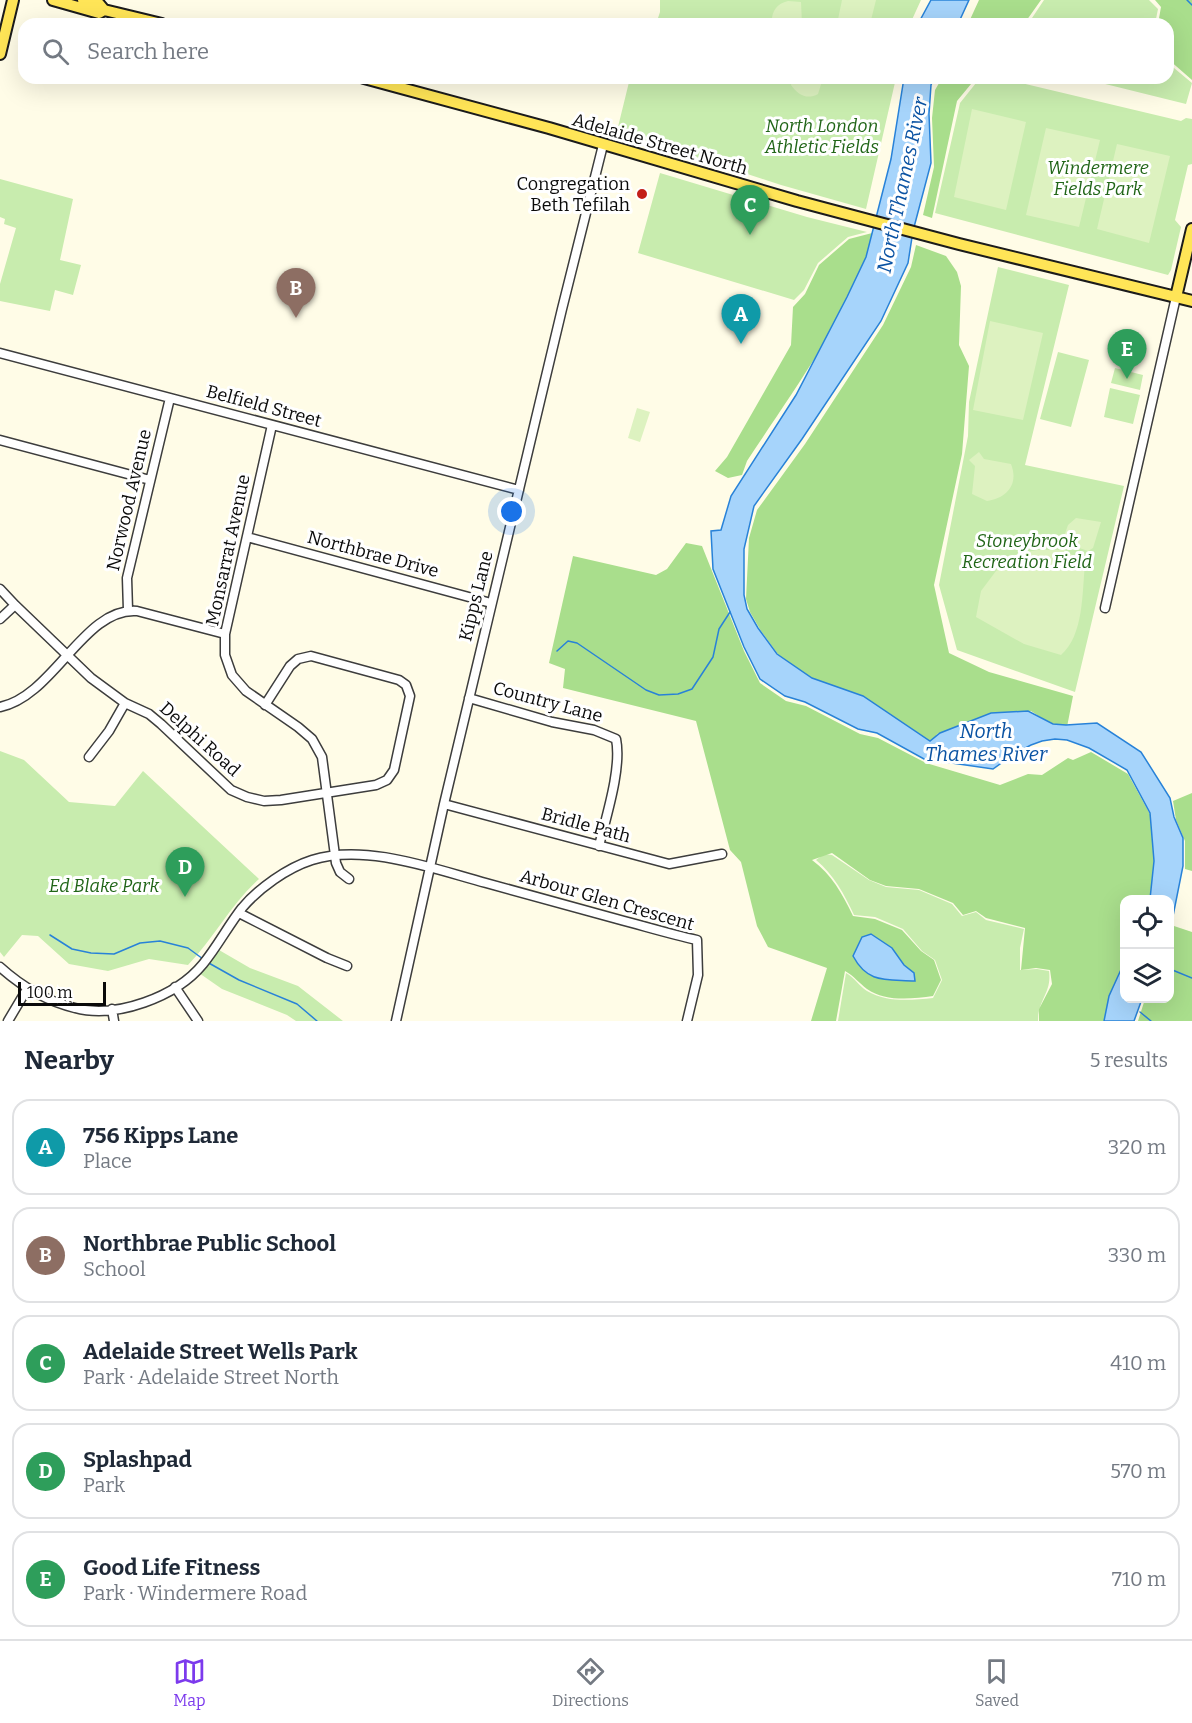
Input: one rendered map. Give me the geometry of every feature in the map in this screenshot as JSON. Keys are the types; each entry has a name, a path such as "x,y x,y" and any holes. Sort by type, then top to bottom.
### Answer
{"main road":[{"path":"53,0 99,13 104,10"},
{"path":"83,0 99,4 104,10 137,18"},
{"path":"0,54 9,3"},
{"name":"Adelaide Street North","path":"385,84 846,214 1192,301"},
{"path":"1176,297 1192,229"}],"street":[{"name":"Kipps Lane","path":"396,1021 491,603 603,145"},
{"path":"1105,608 1176,297"},
{"name":"Belfield Street","path":"0,353 519,490"},
{"name":"Norwood Avenue","path":"128,610 127,578 170,398"},
{"name":"Monsarrat Avenue","path":"272,425 225,634 225,654 232,675 246,691 312,739 322,757 335,855"},
{"path":"0,440 150,480"},
{"name":"Northbrae Drive","path":"247,537 491,603"},
{"name":"Delphi Road","path":"0,589 91,678 125,703 149,714 231,790 247,797 264,801 281,800 376,785 387,780 394,770 410,696 406,685 399,680 311,656 297,659 290,666 265,705"},
{"path":"0,619 15,605"},
{"path":"0,707 13,704 26,697 88,634 104,621 128,610 225,634"},
{"name":"Country Lane","path":"469,698 552,722 594,730 616,739 618,749 616,771 598,846"},
{"path":"89,757 110,731 125,703"},
{"name":"Bridle Path","path":"444,804 673,864 722,854"},
{"path":"0,967 27,989 76,1009 103,1011 132,1006 151,1000 175,987 206,960 239,913 262,889 286,872 312,860 335,855 356,854 431,868"},
{"path":"335,855 340,872 349,879"},
{"name":"Arbour Glen Crescent","path":"431,868 697,940 698,975 687,1021"},
{"path":"239,913 327,958 348,966"},
{"path":"175,987 198,1021"},
{"path":"8,1021 27,989"},
{"path":"112,1010 114,1021"}],"green space":[{"path":"660,0 921,0 913,18 658,18"},
{"path":"842,0 876,0 872,18 838,18"},
{"path":"979,0 1041,0 1028,18 971,18"},
{"path":"1044,0 1149,0 1158,9 1156,18 1032,18"},
{"path":"1155,0 1192,0 1192,80 1174,64 1174,18 1159,18 1161,7"},
{"path":"788,1 801,2 802,18 772,18 775,9"},
{"path":"1174,68 1192,83 1186,104 1105,84 1174,84"},
{"name":"North London Athletic Fields","path":"629,84 895,84 866,209 781,185 617,131"},
{"path":"821,84 818,94 810,97 803,96 791,85"},
{"path":"938,84 971,84 957,101 932,218 923,215 934,167 932,118 935,90"},
{"name":"Windermere Fields Park","path":"975,84 1025,84 1181,121 1186,118 1192,119 1192,164 1188,165 1175,220 1181,227 1168,275 935,213 960,103"},
{"path":"972,109 1026,122 1006,210 954,197"},
{"path":"1046,128 1100,140 1079,227 1026,215"},
{"path":"1117,144 1170,156 1149,243 1097,229"},
{"path":"660,173 807,217 867,232 848,237 818,263 804,290 794,300 638,253"},
{"path":"0,179 73,199 60,260 81,265 73,295 55,290 50,311 0,301 0,284 16,228 4,224 5,219 0,217"},
{"path":"876,232 852,292 836,322 747,461 742,475 728,478 715,471 727,457 791,345 793,307 805,294 819,265 849,239"},
{"path":"916,245 946,256 957,272 961,286 959,345 969,366 962,454 934,585 949,653 989,672 1073,696 1067,727 1054,726 1031,711 993,713 937,734 933,744 814,680 780,657 750,612 746,599 749,538 757,510 805,444 883,325 911,267"},
{"name":"Stoneybrook Recreation Field","path":"998,267 1069,285 1025,465 1124,486 1075,692 957,650 939,585 968,436 969,402"},
{"path":"990,321 1043,333 1023,420 973,410"},
{"path":"1058,352 1089,360 1071,427 1040,419"},
{"path":"1115,368 1143,375 1140,390 1111,383"},
{"path":"1110,388 1140,395 1133,424 1104,417"},
{"path":"637,408 650,412 640,442 628,438"},
{"path":"979,452 984,459 1011,464 1012,484 1010,489 1000,497 987,501 972,494 975,466 969,460"},
{"path":"1076,518 1101,522 1093,548 1088,551 1062,542 1068,525"},
{"path":"686,543 702,546 744,651 760,683 786,701 806,706 860,734 878,738 926,763 1000,785 1028,774 1042,775 1068,758 1073,760 1091,752 1128,774 1151,816 1156,864 1152,895 1120,895 1120,978 1105,1021 1039,1021 1039,1009 1052,984 1050,970 1036,968 1021,970 1025,928 986,918 976,911 963,915 953,903 919,889 886,886 870,880 832,853 812,860 836,885 853,916 875,919 902,930 921,951 934,960 941,980 933,996 908,999 890,998 867,989 845,971 836,1021 811,1021 827,968 768,947 757,926 741,862 730,850 696,721 563,688 565,669 549,663 573,556 656,575 667,569"},
{"path":"1037,550 1065,550 1085,564 1078,625 1069,647 1061,655 1024,644 976,617 981,591 999,567 1017,554"},
{"name":"Ed Blake Park","path":"0,751 24,760 69,802 115,806 143,771 259,879 240,899 188,965 149,959 108,971 69,964 38,936 22,935 4,957 0,952"},
{"path":"1192,793 1192,871 1185,869 1185,841 1176,820 1173,801"},
{"path":"824,854 832,855 869,880 886,887 919,890 952,904 962,916 976,912 986,920 1024,929 1020,948 1020,970 1049,971 1049,985 1040,1007 1038,1021 838,1021 846,973 875,995 900,1000 933,998 942,980 935,960 922,951 903,929 875,917 854,915 838,885 816,860"},
{"path":"1174,926 1192,932 1192,1021 1138,1021 1144,1003 1174,1003"},
{"path":"219,950 250,968 298,986 343,1021 296,1021 287,1015 222,989 199,973"}],"water":[{"path":"931,0 969,0 961,18 921,18"},
{"name":"North Thames River","path":"903,84 931,84 929,114 931,163 913,231 908,263 881,321 754,506 744,549 744,595 747,609 777,654 812,678 863,696 930,741 940,733 991,713 1028,711 1053,724 1097,723 1141,752 1170,798 1174,817 1183,838 1183,866 1174,911 1174,895 1150,895 1154,861 1150,813 1127,770 1089,748 1067,740 1055,739 1031,745 993,769 924,759 877,733 858,729 805,702 785,696 760,679 744,647 713,569 711,531 721,530 731,496 796,395 866,257 891,159"},
{"path":"871,934 892,948 904,965 914,973 915,981 887,980 872,976 859,965 853,956 862,937"},
{"path":"1120,972 1120,1003 1141,1003 1134,1021 1104,1021 1109,996"}],"waterway":[{"path":"1187,0 1192,5"},
{"path":"557,651 568,641 577,643 646,690 659,695 678,694 692,689 713,657 719,629 730,612"},
{"path":"50,935 72,949 91,953 114,954 140,943 160,941 188,948 203,959"},
{"path":"207,962 239,980 297,1004 317,1021"},
{"path":"1174,971 1192,978"},
{"path":"1140,1012 1151,1021"}],"place":[{"name":"Congregation Beth Tefilah","path":"642,194"},
{"name":"Adelaide Street Wells Park","path":"750,235"},
{"name":"Northbrae Public School","path":"296,318"},
{"name":"756 Kipps Lane","path":"741,344"},
{"name":"Good Life Fitness","path":"1127,379"},
{"name":"Splashpad","path":"185,897"}]}
